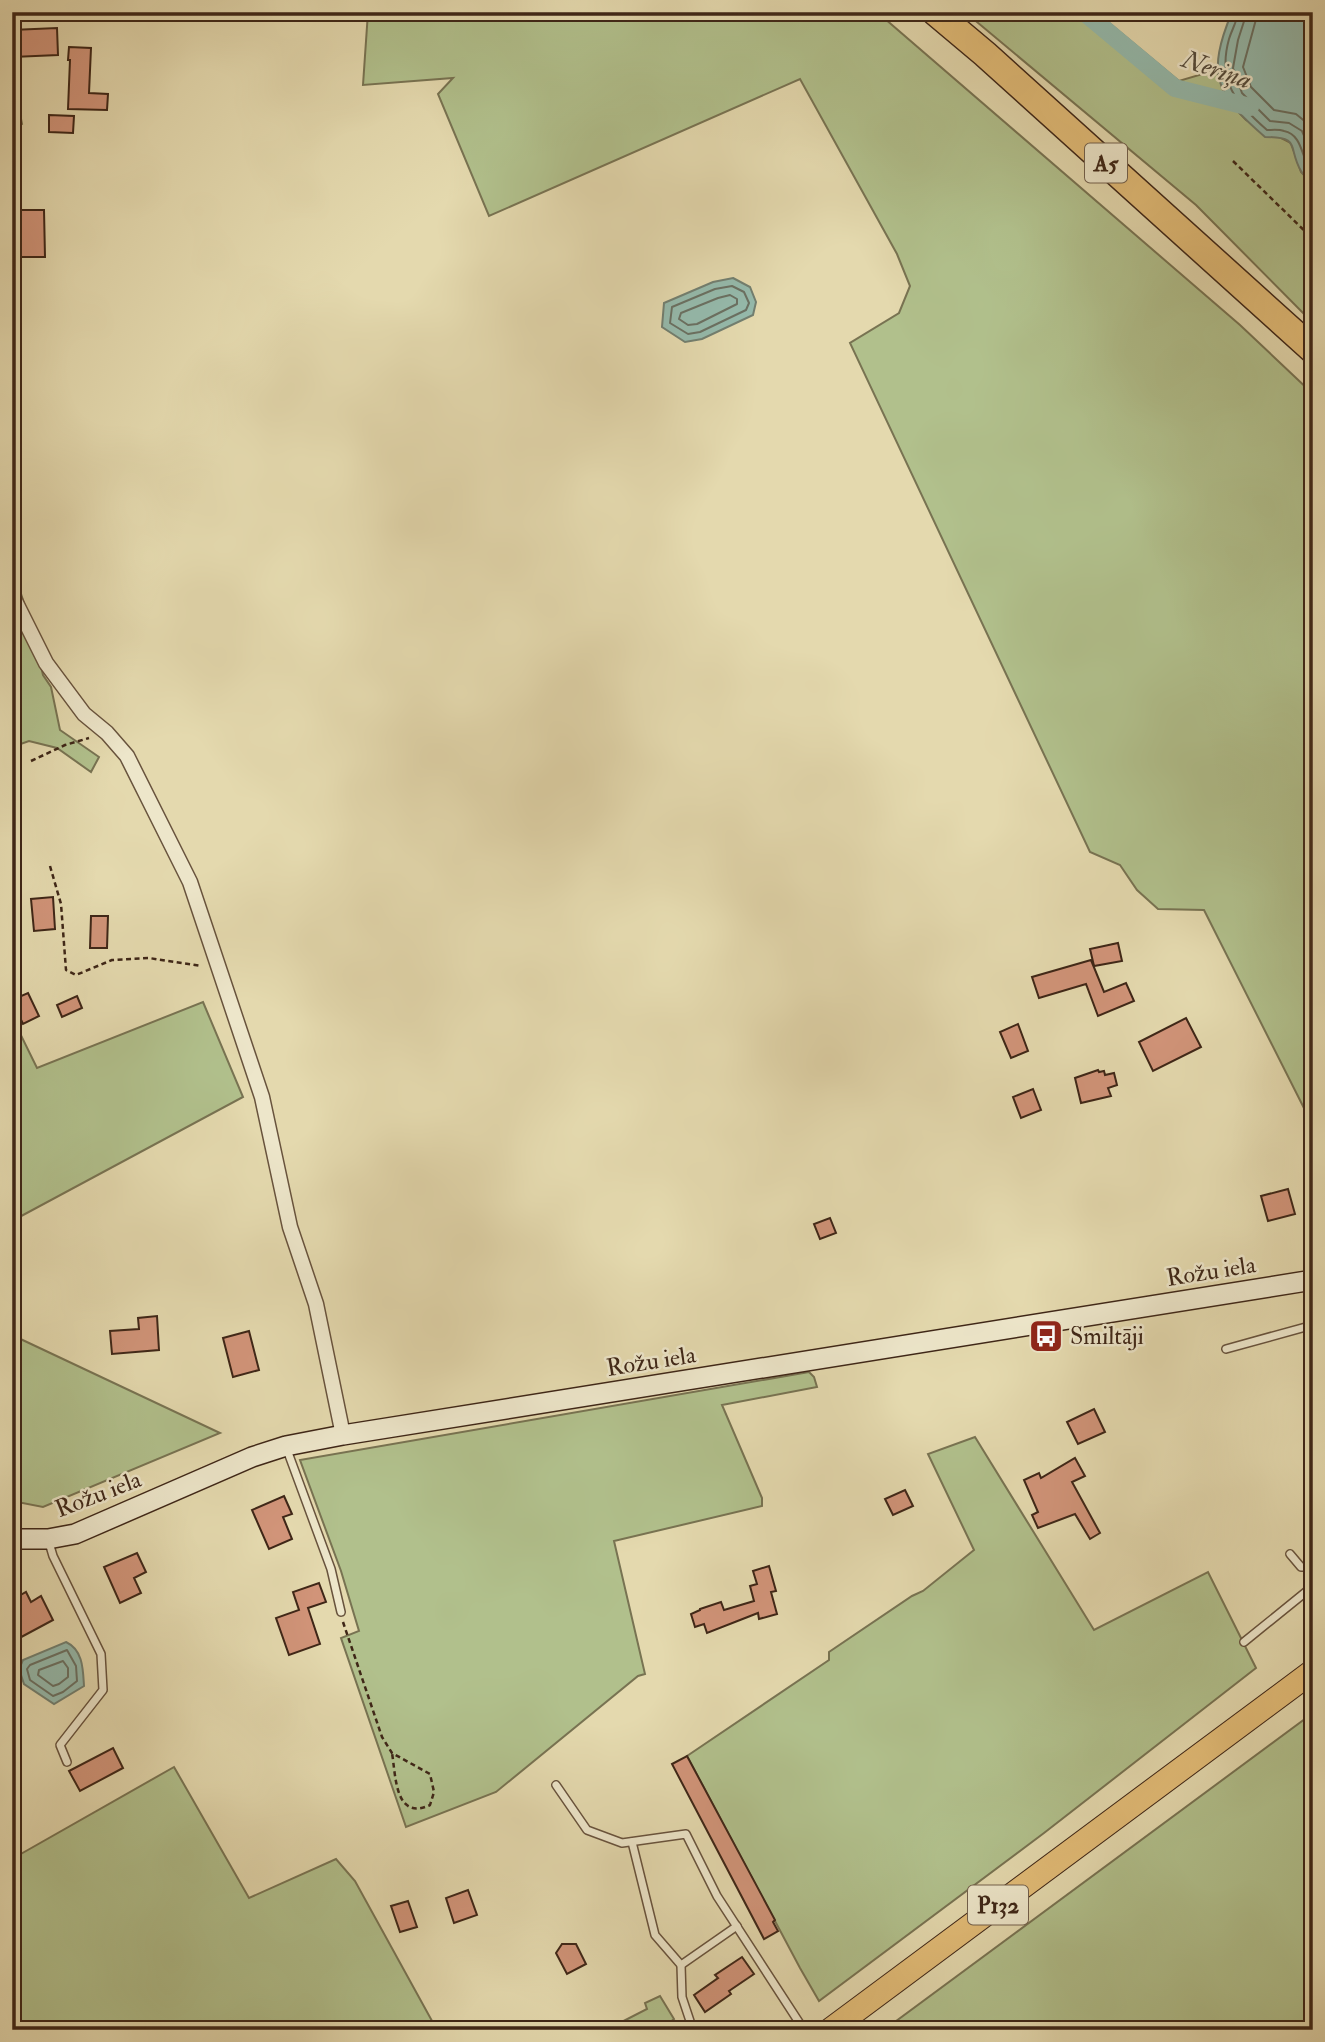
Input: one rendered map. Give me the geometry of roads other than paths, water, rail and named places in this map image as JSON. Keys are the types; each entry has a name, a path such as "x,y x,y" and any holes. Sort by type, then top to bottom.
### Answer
{"highway":[{"name":"A5","path":"935,12 1313,350"}],"main road":[{"name":"P132","path":"830,2030 1313,1671"}],"street":[{"path":"12,594 46,663 84,714 107,733 127,756 184,870 221,969 262,1097 290,1227 316,1304 343,1434"},
{"name":"Rožu iela","path":"12,1539 48,1539 75,1534 252,1457 286,1446 343,1434 1313,1280"}],"lane":[{"path":"1226,1349 1313,1325"},
{"path":"286,1446 331,1569 341,1612"},
{"path":"48,1539 53,1556 101,1654 103,1690 60,1745 67,1762"},
{"path":"1290,1554 1301,1567 1313,1567"},
{"path":"1244,1642 1307,1591 1313,1583"},
{"path":"12,1723 15,1729 12,1740"},
{"path":"555,1784 587,1830 622,1843 686,1834 717,1896 804,2030"},
{"path":"632,1842 654,1935 681,1965 682,1997 690,2021"},
{"path":"681,1965 737,1926"}],"water":[{"path":"1232,12 1313,12 1313,184 1301,171 1289,141 1265,137 1235,108 1226,95 1220,82 1219,52"},
{"path":"733,278 750,287 756,302 753,315 702,339 685,342 662,327 664,303 713,282"},
{"path":"66,1642 72,1645 79,1655 84,1686 54,1704 24,1684 19,1669 23,1660"}],"waterway":[{"name":"Neriņa","path":"1084,12 1175,88 1250,107"}],"place":[{"name":"Smiltāji","path":"1046,1336"}]}
